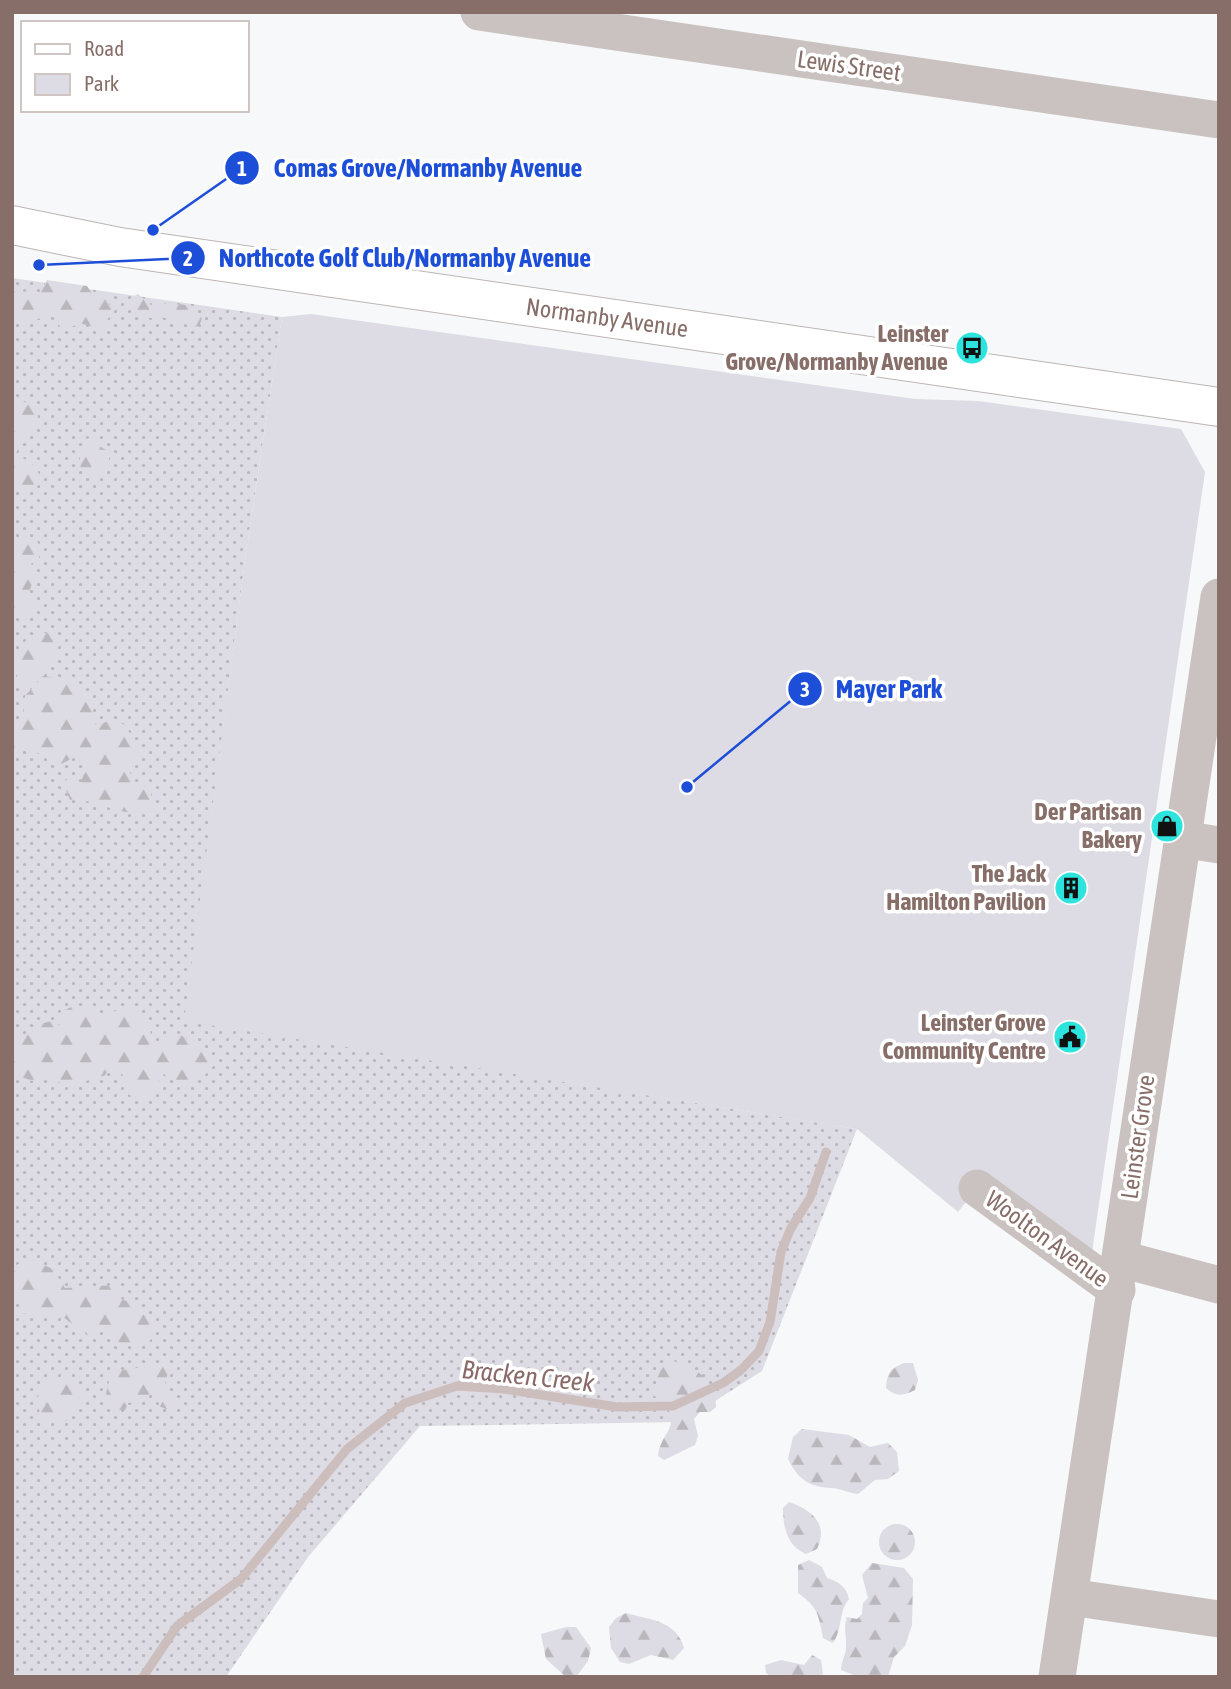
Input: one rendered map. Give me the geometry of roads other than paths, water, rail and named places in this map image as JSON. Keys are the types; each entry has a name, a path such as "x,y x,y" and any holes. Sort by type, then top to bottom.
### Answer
{"main road":[{"name":"Normanby Avenue","path":"12,225 120,247 1219,407"},
{"name":"Normanby Avenue","path":"12,245 120,247"}],"street":[{"name":"Lewis Street","path":"479,12 1219,120"},
{"name":"Leinster Grove","path":"1057,1677 1219,597"},
{"path":"1182,839 1219,845"},
{"name":"Woolton Avenue","path":"977,1188 1118,1277 1167,1287 1215,1285"},
{"path":"1070,1597 1219,1619"}],"waterway":[{"name":"Bracken Creek","path":"143,1677 177,1626 241,1579 347,1449 405,1403 457,1386 504,1389 617,1407 673,1406 723,1383 741,1370 759,1351 770,1322 781,1252 791,1228 810,1198 826,1152"}],"place":[{"name":"Comas Grove/Normanby Avenue","path":"153,230"},
{"name":"Northcote Golf Club/Normanby Avenue","path":"39,265"},
{"name":"Leinster Grove/Normanby Avenue","path":"972,348"},
{"name":"Mayer Park","path":"687,787"},
{"name":"Der Partisan Bakery","path":"1167,826"},
{"name":"The Jack Hamilton Pavilion","path":"1071,888"},
{"name":"Leinster Grove Community Centre","path":"1070,1037"}]}
